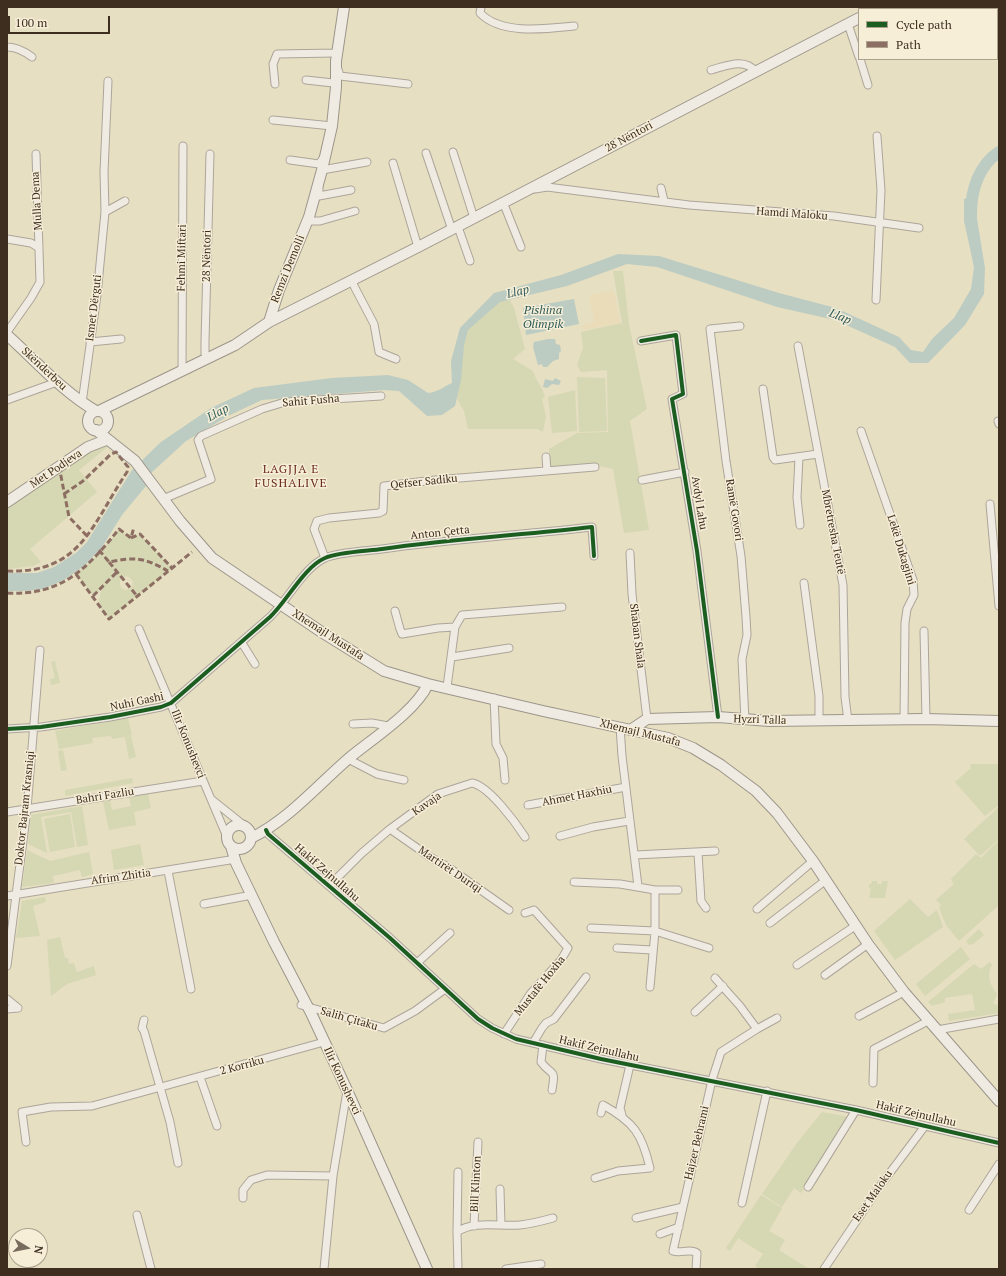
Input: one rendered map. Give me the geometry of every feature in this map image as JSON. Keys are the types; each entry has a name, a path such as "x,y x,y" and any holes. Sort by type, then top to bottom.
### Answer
{"main road":[{"name":"Remzi Demolli","path":"269,322 279,290 309,217 322,170 332,126 336,88 336,61 344,7"},
{"name":"28 Nëntori","path":"97,411 124,400 235,345 269,322 455,228 858,19"},
{"name":"Skënderbeu","path":"7,334 57,382 82,403 97,411"},
{"name":"28 Nëntori","path":"107,424 114,411 124,400"},
{"path":"82,403 90,427 96,430 104,429 107,424"},
{"path":"88,421 91,414 97,411 106,415 106,440"},
{"name":"Xhemajl Mustafa","path":"96,430 106,440 135,461 163,499 212,558 363,659 384,671 428,684 447,687 668,738 688,745 721,765 756,791 772,808 813,861 855,926 904,992 928,1022 937,1030 999,1102"},
{"name":"Met Podjeva","path":"7,502 88,447 106,440"},
{"path":"251,838 250,832 246,827 239,825 232,828 229,841 236,859 251,838 266,830 413,705 428,684"},
{"name":"Hyzri Talla","path":"647,719 718,717 745,720 848,721 926,719 999,721"},
{"path":"632,729 647,719"},
{"path":"229,841 238,849 245,848"},
{"name":"Ilir Konushevci","path":"236,859 279,953 307,1006 347,1090 427,1269"}],"street":[{"path":"481,7 480,13 488,22 531,31 574,26"},
{"path":"848,24 858,55"},
{"path":"7,47 13,47 24,51 32,57"},
{"path":"275,84 273,64 277,54 336,52 338,47"},
{"path":"860,60 868,85"},
{"path":"336,61 340,76 408,84"},
{"path":"711,70 741,63 750,65 756,72"},
{"path":"306,80 333,83 336,88"},
{"name":"Ismet Dërguti","path":"82,403 105,212 104,172 108,81"},
{"path":"273,120 332,126"},
{"path":"876,300 881,190 877,136"},
{"name":"Fehmi Miftari","path":"182,370 183,146"},
{"path":"453,152 474,218"},
{"path":"290,160 319,164 326,153"},
{"path":"426,153 455,228 470,261"},
{"name":"Mulla Dema","path":"7,334 40,282 36,154"},
{"name":"28 Nëntori","path":"208,358 205,354 205,341 210,154"},
{"path":"322,170 367,162"},
{"path":"393,163 418,247"},
{"path":"318,186 319,196 351,190"},
{"name":"Hamdi Maloku","path":"528,190 547,187 690,205 834,216 919,228"},
{"path":"661,188 664,201"},
{"path":"105,212 124,201"},
{"path":"503,202 521,247"},
{"path":"309,217 311,221 320,221 355,211"},
{"name":"Mulla Dema","path":"7,239 31,243 39,248"},
{"path":"353,279 354,286 374,324 379,352 396,359"},
{"name":"Ramë Govori","path":"740,326 710,329 726,461 741,556 747,635 742,658 745,720"},
{"name":"Avdyl Lahu","path":"641,341 676,335 683,394 672,399 685,472 701,581 718,717"},
{"path":"90,342 121,339"},
{"name":"Mbretresha Teutë","path":"798,346 843,585 845,697 848,721"},
{"path":"7,400 57,382"},
{"path":"763,389 772,436 773,457 775,460 818,454"},
{"name":"Sahit Fusha","path":"163,499 211,479 198,440 201,436 262,409 285,402 381,396"},
{"name":"Lekë Dukagjini","path":"861,431 912,580 914,595 907,609 904,623 904,719"},
{"path":"546,457 547,471"},
{"path":"799,457 797,498 800,525"},
{"name":"Qefser Sadiku","path":"325,558 314,529 317,521 329,518 379,513 383,511 384,486 435,480 595,467"},
{"name":"Avdyl Lahu","path":"642,480 685,472"},
{"path":"990,504 999,606"},
{"name":"Anton Çetta","path":"325,558 444,541 502,537 592,527 594,556"},
{"name":"Shaban Shala","path":"630,553 632,594 647,719"},
{"path":"282,605 305,574 325,558"},
{"path":"804,583 819,696 819,721"},
{"name":"Nuhi Gashi","path":"7,729 33,727 131,713 171,704 242,643 282,605"},
{"path":"447,687 455,627 462,615 562,607"},
{"path":"395,611 402,634 438,628 455,627"},
{"name":"Ilir Konushevci","path":"139,629 229,841"},
{"path":"924,631 926,719"},
{"path":"242,643 255,664"},
{"path":"452,657 509,648"},
{"name":"Doktor Bajram Krasniqi","path":"7,966 27,809 40,650"},
{"path":"494,698 496,744 503,758 505,780"},
{"path":"352,724 382,723 388,726"},
{"name":"Ahmet Haxhiu","path":"620,727 629,821 635,855 638,886"},
{"path":"348,759 376,774 404,780"},
{"name":"Bahri Fazliu","path":"7,812 204,781"},
{"name":"Kavaja","path":"329,886 362,853 438,794 472,783 478,784 490,794 525,838"},
{"name":"Ahmet Haxhiu","path":"528,805 626,786"},
{"path":"211,799 246,827"},
{"path":"560,836 593,827 629,821"},
{"name":"Hakif Zejnullahu","path":"266,830 268,834 417,963 478,1019 504,1034 533,1043 630,1065 712,1080 856,1110 999,1144"},
{"name":"Martirët Duriqi","path":"390,830 430,857 448,867 509,910"},
{"path":"635,855 715,851"},
{"path":"698,853 701,901 706,908"},
{"name":"Afrim Zhitia","path":"7,896 236,859"},
{"path":"757,910 813,861"},
{"path":"168,870 191,989"},
{"path":"770,923 826,880"},
{"path":"574,882 638,886 655,890 678,890"},
{"path":"650,987 652,950 655,931 655,890"},
{"path":"204,904 252,895"},
{"name":"Mustafë Hoxha","path":"504,1034 531,993 562,960 568,948 534,910 525,913"},
{"path":"797,965 855,926"},
{"path":"591,928 655,931 709,948"},
{"path":"417,963 450,933"},
{"path":"825,975 868,944"},
{"path":"617,948 652,950"},
{"path":"533,1043 546,1023 554,1019 586,977"},
{"path":"715,978 757,1029"},
{"path":"695,1012 723,986"},
{"name":"Salih Çitaku","path":"307,1006 384,1028 415,1011 445,989"},
{"path":"859,1016 904,992"},
{"path":"7,999 18,1008 7,1009"},
{"name":"Hajzer Behrami","path":"696,1269 697,1253 694,1251 678,1253 673,1251 712,1080 721,1052 777,1018"},
{"path":"937,1030 999,1019"},
{"path":"144,1020 142,1028 170,1122 178,1163"},
{"path":"873,1083 874,1049 928,1022"},
{"name":"2 Korriku","path":"26,1142 22,1112 51,1107 92,1106 324,1042"},
{"name":"Hakif Zejnullahu","path":"543,1045 540,1062 553,1073 555,1077 552,1090"},
{"path":"622,1115 620,1108 630,1065"},
{"path":"200,1077 217,1126"},
{"path":"324,1269 333,1176 347,1090"},
{"path":"742,1203 767,1091"},
{"path":"595,1178 618,1171 650,1168 645,1146 638,1132 622,1115 603,1106 601,1113"},
{"path":"808,1187 856,1110"},
{"name":"Eset Maloku","path":"824,1269 880,1186 925,1126"},
{"name":"Bill Klinton","path":"474,1226 478,1142"},
{"path":"969,1210 999,1164"},
{"name":"Bill Klinton","path":"458,1172 456,1232 458,1269"},
{"path":"243,1198 243,1190 251,1180 267,1175 333,1176"},
{"path":"500,1189 501,1225"},
{"path":"636,1218 683,1207"},
{"path":"137,1214 151,1269"},
{"name":"Bill Klinton","path":"456,1232 463,1228 474,1226 520,1225 553,1218"},
{"path":"660,1234 679,1227"},
{"path":"506,1269 541,1264"}],"shaded area":[{"path":"7,7 999,7 999,1269 7,1269"}],"green space":[{"path":"613,271 623,271 629,324 647,409 630,421 649,530 624,533 613,469 595,465 550,468 549,449 577,433 608,432 607,370 581,372 577,365 583,348 581,332 622,323"},
{"path":"508,296 514,308 525,349 513,359 533,371 544,394 545,397 542,399 546,416 543,432 537,429 468,429 464,411 456,397 464,330 496,299"},
{"path":"577,377 605,378 607,431 579,432"},
{"path":"575,390 577,431 552,433 548,397"},
{"path":"112,437 115,441 79,470 97,492 30,549 41,562 33,566 7,569 7,507"},
{"path":"119,529 131,538 140,534 172,568 109,619 98,604 102,588 97,593 92,594 76,574 101,552","holes":["125,576 129,577 133,581 132,587 128,590 123,589 120,585 120,581"]},
{"path":"55,661 60,683 51,685 50,679 55,678 51,662"},
{"path":"128,718 132,735 126,737 131,736 136,757 129,759 125,737 112,739 111,736 92,738 93,743 59,749 55,731"},
{"path":"63,750 67,770 61,771 58,751"},
{"path":"970,764 999,764 999,805 985,816 955,782 971,768"},
{"path":"132,778 133,783 65,796 65,790"},
{"path":"148,794 151,808 134,812 136,825 109,830 103,802 110,800 112,810 131,806 129,797"},
{"path":"82,806 88,845 77,847 71,812 41,817 47,853 28,844 31,815"},
{"path":"999,807 999,839 980,856 964,839"},
{"path":"70,814 75,847 50,852 44,819"},
{"path":"999,840 999,905 959,941 946,925 939,908 941,905 936,900 954,884 951,879 976,854 981,858"},
{"path":"140,844 144,865 114,870 111,850"},
{"path":"27,850 50,861 89,852 93,874 82,877 80,870 53,876 52,871 54,883 22,887"},
{"path":"872,881 877,881 877,884 882,884 882,881 888,881 885,898 869,898 871,889 869,888 869,884 871,884"},
{"path":"45,897 46,902 33,906 40,936 16,938 22,901"},
{"path":"910,899 928,917 937,910 943,927 895,960 874,931"},
{"path":"979,929 984,935 973,944 969,945 966,941"},
{"path":"60,937 65,958 68,958 69,964 74,963 77,972 94,966 96,975 67,984 51,996 47,940"},
{"path":"961,947 970,959 925,996 916,984"},
{"path":"990,962 992,965 989,976 992,987 997,994 993,1003 999,1006 999,1013 949,1021 948,1014 975,1010 972,994 945,998 945,1002 932,1006 928,1002 974,964 981,969"},
{"path":"822,1112 850,1117 801,1193 794,1188 782,1207 762,1194 797,1143"},
{"path":"761,1195 782,1208 769,1231 785,1240 779,1250 809,1269 759,1269 755,1266 763,1254 738,1238 730,1251 726,1248"}],"sand":[{"path":"614,291 620,323 583,330 582,325 594,322 589,295"}],"water":[{"path":"977,196 977,219 985,268 984,294 965,325 928,363 910,363 895,347 835,320 777,307 657,267 627,264 567,286 500,302 468,330 464,345 461,380 455,406 442,415 427,416 399,391 384,390 262,400 230,415 186,441 151,473 146,486 122,515 102,547 84,566 64,580 43,589 7,591 7,573 37,573 54,567 76,553 87,542 132,470 161,442 211,408 254,388 332,378 388,375 408,380 428,393 435,392 452,383 451,361 460,328 494,293 561,275 618,254 659,256 779,293 836,308 899,337 911,350 923,352 932,339 954,318 971,289 974,267 964,221 964,199"},
{"name":"Pishina Olimpik","path":"574,299 579,324 526,335 523,308"},
{"path":"555,339 556,344 560,345 561,351 559,353 559,359 553,361 547,367 543,367 542,364 538,365 533,347 534,342"},
{"path":"555,378 561,381 559,385 552,384 547,388 543,387 545,379 553,381"}],"waterway":[{"name":"Llap","path":"971,213 971,204 975,187 981,171 992,157 999,152"}],"marked path":[{"path":"7,571 32,570 52,564 68,555 82,542 93,527 127,472 128,467 116,452 111,454 83,481 64,494"},
{"path":"59,466 69,517 88,537"},
{"path":"7,593 26,593 43,590 58,585 84,568 119,529 131,538 134,527"},
{"path":"131,538 140,534 172,568"},
{"path":"99,550 109,562 126,559 139,559 152,563 168,571"},
{"path":"76,574 109,619 192,552"},
{"path":"109,562 137,596"},
{"path":"93,596 117,572"}],"cycle path":[{"path":"641,341 676,335 683,394 672,399 697,551 718,717"},
{"path":"7,729 41,727 110,717 161,707 171,703 270,617 303,576 317,562 337,554 434,542 592,527 594,556"},
{"path":"266,830 268,834 390,938 478,1019 492,1028 516,1039 601,1059 856,1110 999,1143"}],"district":[{"name":"LAGJJA E FUSHALIVE","path":"291,477"}]}
